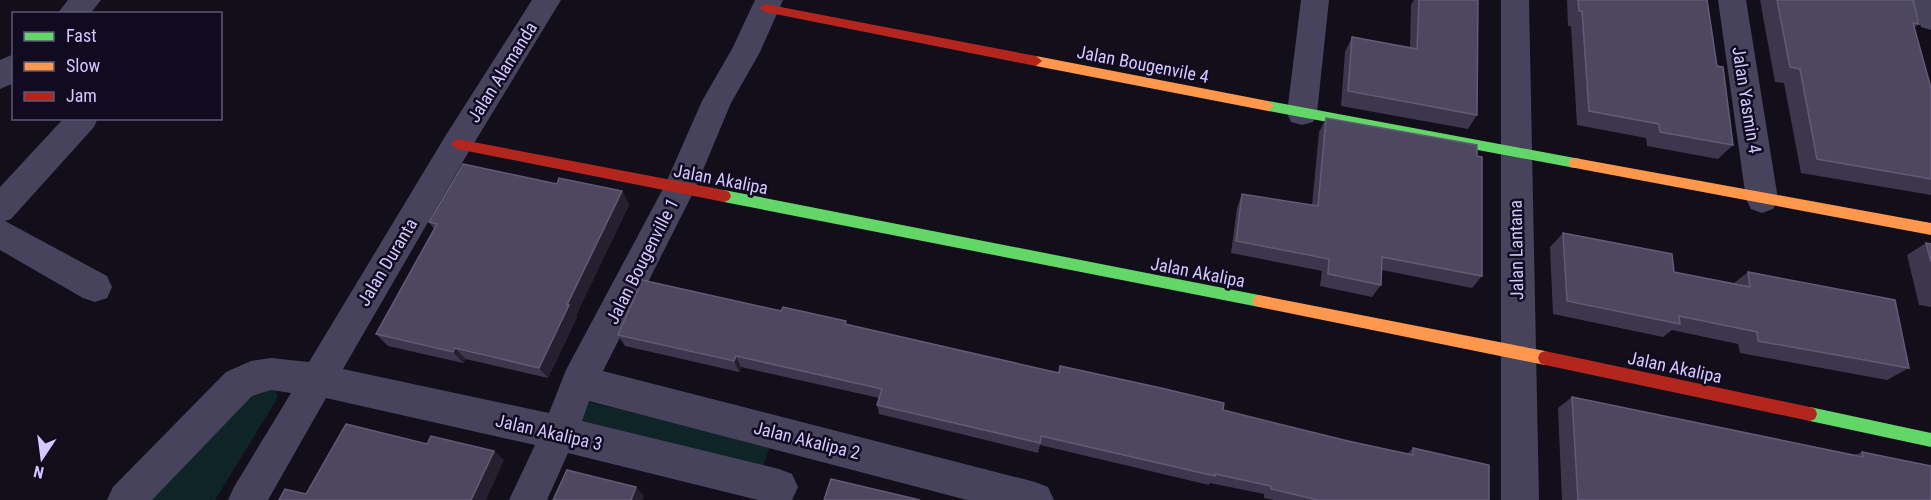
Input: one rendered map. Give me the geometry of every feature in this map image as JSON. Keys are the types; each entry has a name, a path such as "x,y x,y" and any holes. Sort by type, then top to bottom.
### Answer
{"street":[{"path":"73,12 87,0"},
{"name":"Jalan Alamanda","path":"457,144 547,0"},
{"path":"1302,113 1315,0"},
{"name":"Jalan Lantana","path":"1515,0 1520,500"},
{"name":"Jalan Yasmin 4","path":"1732,0 1762,199"},
{"path":"1926,0 1931,19"},
{"name":"Jalan Bougenvile 4","path":"767,4 1302,113 1931,229"},
{"name":"Jalan Bougenville 1","path":"528,500 559,433 579,382 679,189 717,101 745,52 767,4"},
{"path":"0,76 12,67"},
{"path":"0,209 81,120"},
{"name":"Jalan Akalipa","path":"457,144 1518,352 1931,440"},
{"name":"Jalan Duranta","path":"248,500 457,144"},
{"path":"0,233 95,287"},
{"name":"Jalan Akalipa 3","path":"126,500 239,384 251,377 271,374 318,380 559,433 776,494"},
{"name":"Jalan Akalipa 2","path":"579,382 1034,500"},
{"path":"776,494 798,437"}],"green space":[{"path":"241,383 273,386 278,397 215,500 127,500"},
{"path":"577,399 770,446 763,467 568,419"}],"building":[{"path":"1419,0 1478,0 1477,115 1348,91 1352,37 1417,49"},
{"path":"1578,0 1707,0 1717,66 1723,67 1733,145 1660,132 1659,124 1589,111 1582,11 1579,11"},
{"path":"1777,0 1913,0 1919,24 1913,23 1931,88 1931,179 1817,159 1800,69 1790,67"},
{"path":"1326,118 1477,145 1477,156 1482,157 1482,276 1382,257 1381,285 1328,274 1329,259 1236,241 1242,194 1318,206"},
{"path":"463,164 557,184 559,178 622,191 539,368 455,348 453,352 376,334 437,224 429,222"},
{"path":"1563,233 1672,254 1674,272 1750,287 1748,272 1895,300 1909,368 1758,341 1757,332 1679,316 1680,324 1567,301"},
{"path":"1926,243 1931,244 1931,262"},
{"path":"642,280 781,311 783,307 846,321 845,324 1059,373 1060,366 1161,388 1224,403 1223,410 1348,441 1413,455 1413,448 1489,465 1489,500 1318,500 1271,489 1271,486 1215,474 1215,476 1041,436 1040,443 877,405 882,389 736,356 734,361 618,335"},
{"path":"1572,397 1863,457 1862,452 1931,466 1931,500 1578,500"},
{"path":"346,424 427,444 431,436 494,451 471,500 279,500 285,489 306,494"},
{"path":"567,470 636,487 631,500 553,500"},
{"path":"831,479 920,500 824,500"}],"traffic: fast":[{"path":"1268,106 1575,163"},
{"path":"724,196 1259,301"},
{"path":"1810,414 1931,440"}],"traffic: slow":[{"path":"1036,61 1268,106"},
{"path":"1575,163 1931,229"},
{"path":"1259,301 1545,358"}],"traffic: jam":[{"path":"765,8 1036,61"},
{"path":"457,144 724,196"},
{"path":"1545,358 1810,414"}]}
